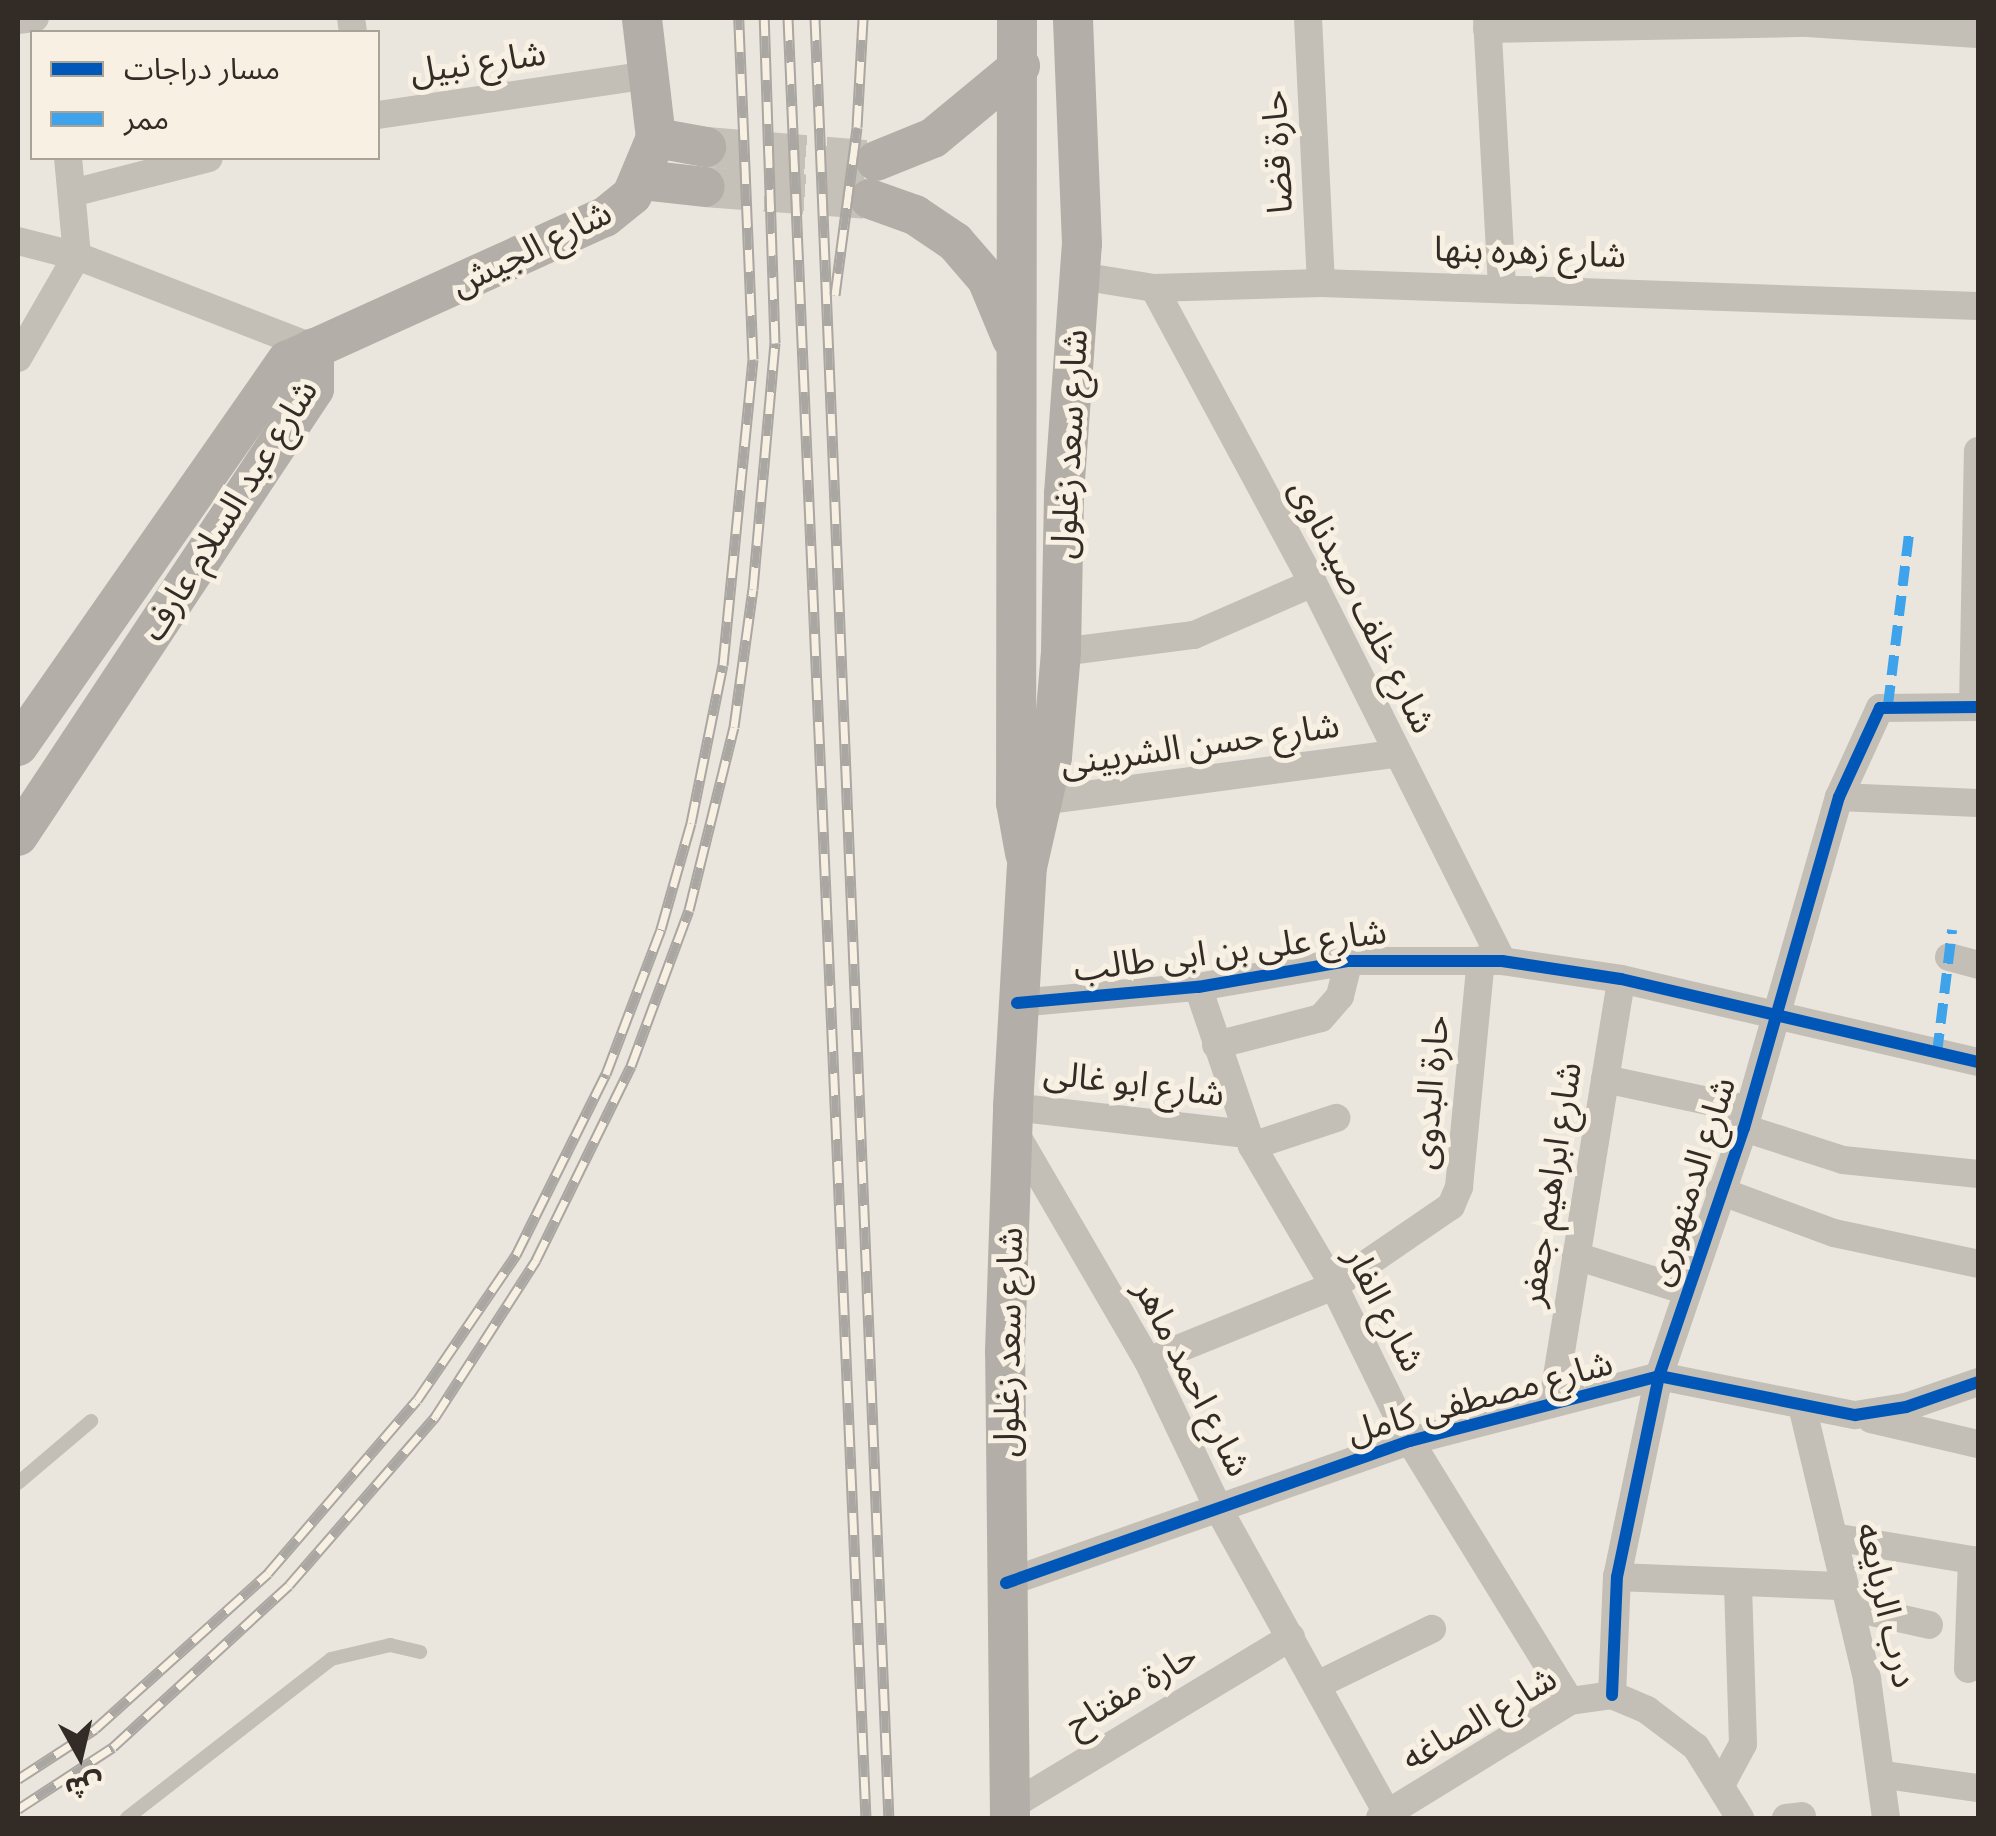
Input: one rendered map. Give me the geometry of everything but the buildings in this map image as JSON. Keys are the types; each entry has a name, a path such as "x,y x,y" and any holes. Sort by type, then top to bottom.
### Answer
{"main road":[{"name":"شارع الجيش","path":"314,348 605,216 643,180 656,138 642,18"},
{"name":"شارع سعد زغلول","path":"1011,1812 1005,1352 1016,1003 1030,804 1018,369 1017,18"},
{"name":"شارع سعد زغلول","path":"1030,804 1060,652 1083,163 1073,18"},
{"path":"1018,369 1008,322 987,279 955,242 873,180 1020,66"},
{"path":"656,138 706,147"},
{"path":"643,180 705,187"},
{"name":"شارع عبد السلام عارف","path":"18,746 280,368 314,348"},
{"name":"شارع عبد السلام عارف","path":"18,836 314,389 314,348"}],"street":[{"path":"18,20 35,18"},
{"name":"حارة قضا","path":"1308,18 1321,283"},
{"path":"1502,288 1487,24 1808,20 1978,34"},
{"name":"شارع نبيل","path":"380,115 648,75"},
{"path":"18,358 77,256 68,160"},
{"path":"72,193 201,160"},
{"path":"18,241 77,256 314,348"},
{"name":"شارع زهره بنها","path":"1080,276 1154,288 1321,283 1978,306"},
{"name":"شارع خلف صيدناوى","path":"1154,288 1313,583 1491,960"},
{"path":"1976,707 1978,452"},
{"path":"1060,652 1194,635 1313,583"},
{"name":"شارع الدمنهورى","path":"1612,1695 1617,1577 1659,1376 1747,1119 1772,1016 1839,796 1870,719 1888,706 1976,707"},
{"name":"شارع حسن الشربينى","path":"1030,804 1395,754"},
{"path":"1839,796 1978,803"},
{"path":"1949,956 1978,965"},
{"name":"شارع على بن ابى طالب","path":"1016,1003 1198,987 1349,961 1491,960 1621,979 1772,1016 1978,1057"},
{"name":"حارة البدوى","path":"1148,1361 1334,1286 1456,1197 1491,960"},
{"path":"1216,1045 1321,1018 1340,996 1349,961"},
{"name":"شارع ابراهيم جعفر","path":"1553,1401 1621,979"},
{"name":"شارع الفار","path":"1198,987 1249,1140 1334,1286 1410,1441 1570,1701"},
{"path":"1605,1078 1747,1119 1843,1160 1978,1174"},
{"path":"1249,1140 1336,1118"},
{"name":"شارع ابو غالى","path":"1013,1119 1249,1140"},
{"name":"شارع احمد ماهر","path":"1013,1119 1148,1361 1218,1508 1386,1817"},
{"path":"1720,1191 1864,1242 1978,1264"},
{"path":"1576,1256 1687,1292"},
{"name":"شارع مصطفى كامل","path":"1006,1584 1410,1441 1659,1376 1802,1410 1856,1415 1906,1407 1978,1382"},
{"name":"درب الربايعه","path":"1802,1410 1885,1775 1886,1818"},
{"path":"1856,1415 1978,1444"},
{"path":"1833,1537 1975,1560 1968,1669"},
{"path":"1617,1577 1738,1582 1847,1597 1929,1626"},
{"path":"1722,1783 1743,1744 1738,1582"},
{"path":"1317,1685 1432,1629"},
{"name":"حارة مفتاح","path":"1011,1812 1291,1637"},
{"path":"1612,1695 1647,1710 1696,1747 1722,1783 1740,1818"},
{"name":"شارع الصاغه","path":"1386,1817 1570,1701 1612,1695"},
{"path":"1885,1775 1978,1788"}],"lane":[{"path":"18,1483 91,1421"},
{"path":"126,1818 332,1659 390,1645 420,1652"}],"tunnel":[{"path":"706,147 876,161"},
{"path":"705,187 870,199"}],"railway":[{"path":"18,1779 95,1729 268,1573 417,1400 516,1255 606,1074 661,929 691,823 723,665 753,359 739,18"},
{"path":"18,1809 113,1747 289,1585 435,1417 536,1260 631,1066 689,910 734,727 753,589 775,343 764,18"},
{"path":"788,18 866,1818"},
{"path":"815,18 889,1818"},
{"path":"835,295 857,127 863,18"}],"marked path":[{"path":"1888,705 1910,527"},
{"path":"1937,1053 1952,930"}],"cycle path":[{"path":"1612,1695 1617,1577 1659,1376 1744,1128 1839,797 1880,708 1978,707"},
{"path":"1017,1003 1198,987 1349,961 1502,961 1621,979 1978,1062"},
{"path":"1006,1583 1410,1441 1659,1376 1855,1415 1906,1407 1978,1382"}]}
